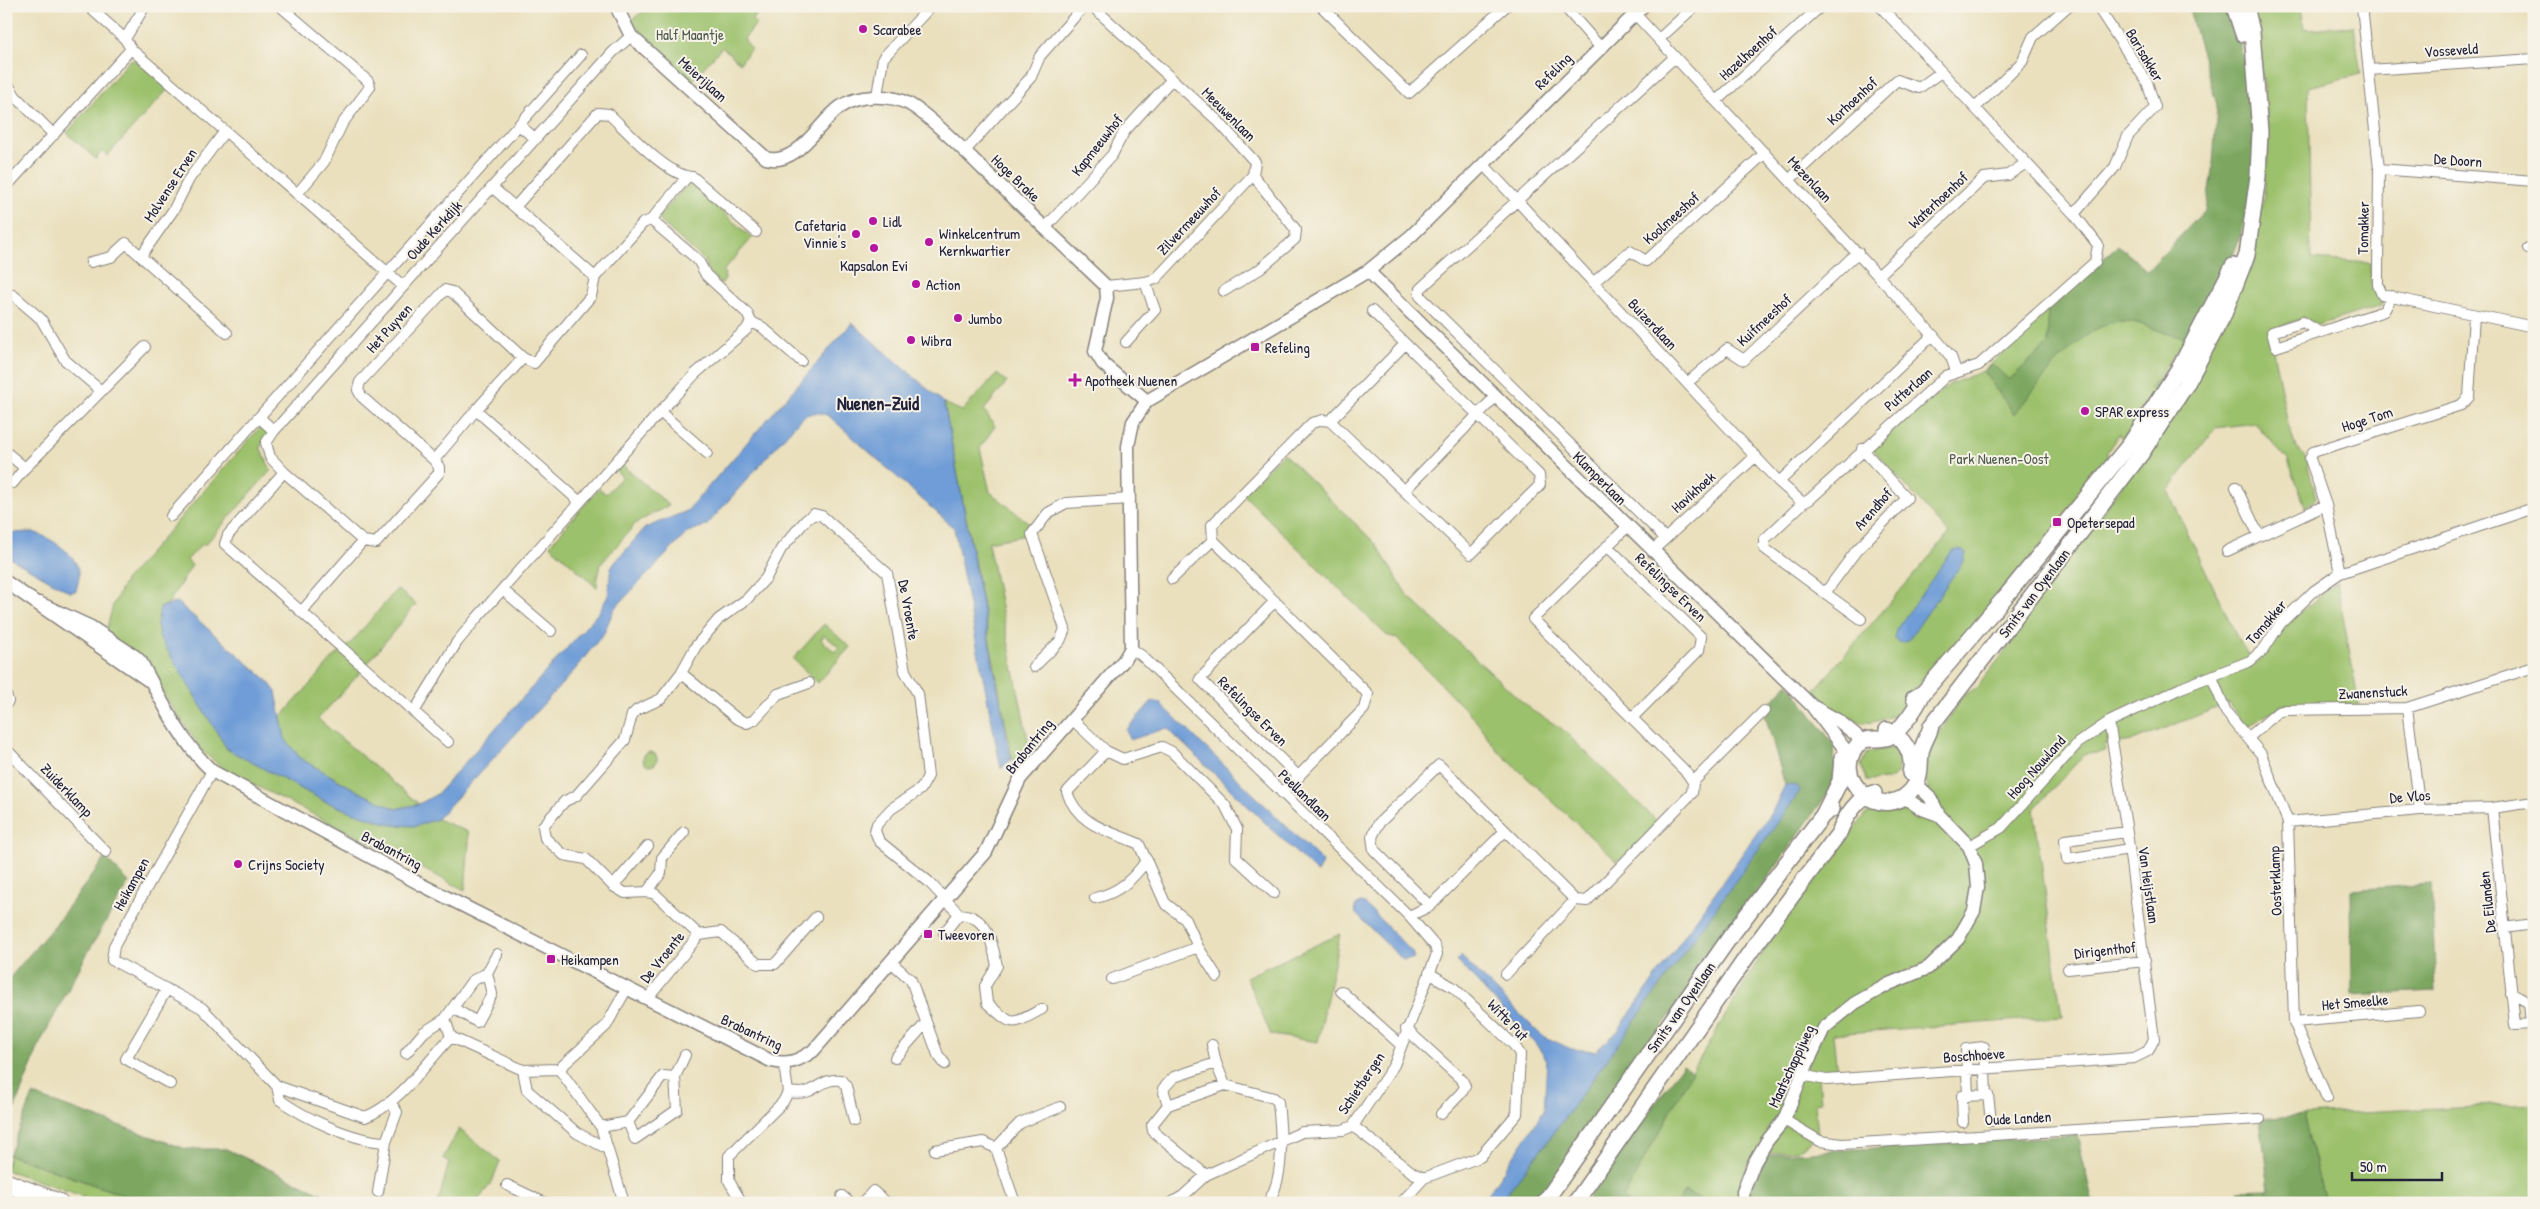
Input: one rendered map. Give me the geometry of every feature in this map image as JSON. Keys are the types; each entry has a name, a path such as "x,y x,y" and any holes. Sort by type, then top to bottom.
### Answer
{"highway":[{"path":"6,1183 58,1203"}],"main road":[{"name":"Smits van Oyenlaan","path":"2234,6 2253,56"},
{"name":"Smits van Oyenlaan","path":"1913,780 1920,773 1915,752 1931,726 2141,454 2186,385 2224,314 2247,255 2258,176 2260,132 2252,32 2246,6"},
{"name":"Smits van Oyenlaan","path":"1890,731 1919,703 1923,693 2006,596 2130,444 2174,377 2213,307 2252,219"},
{"path":"1913,780 1904,796 1888,802 1869,798 1846,781 1848,751 1856,735 1870,729 1890,731 1915,752"},
{"path":"1848,751 1862,742 1888,737 1890,731"},
{"path":"1869,798 1871,793 1894,792 1913,780"},
{"name":"Smits van Oyenlaan","path":"1544,1203 1730,937 1823,815 1833,808 1846,781"},
{"name":"Smits van Oyenlaan","path":"1575,1203 1753,948 1839,833 1843,823 1869,798"}],"street":[{"path":"88,6 125,39 131,49 403,286"},
{"path":"125,39 144,6"},
{"path":"280,6 368,81 370,87 342,124 324,162 297,194"},
{"name":"Meierijlaan","path":"616,6 632,36 766,158 781,160"},
{"path":"877,96 883,58 931,6"},
{"path":"965,151 1031,77 1040,56 1084,6"},
{"name":"Meeuwenlaan","path":"1092,6 1218,121 1255,162 1253,175 1296,230 1295,238 1260,269 1224,291"},
{"path":"1328,8 1409,93 1506,6"},
{"path":"1564,6 1600,47"},
{"path":"1659,39 1695,6"},
{"name":"Hazelhoenhof","path":"1716,101 1821,6"},
{"path":"1880,6 2074,214"},
{"path":"1975,108 2022,62 2033,37 2068,6"},
{"name":"Barisakker","path":"2074,214 2115,167 2128,136 2155,107 2147,82 2097,6"},
{"name":"Tomakker","path":"2362,6 2379,169 2378,285 2382,295 2392,296"},
{"name":"Refeling","path":"1147,402 1368,271 1411,236 1639,10"},
{"name":"Mezenlaan","path":"1639,10 1659,39 1675,57 1934,335 1951,357 1956,371"},
{"name":"Oude Kerkdijk","path":"274,431 613,52 632,36"},
{"path":"6,187 131,49"},
{"name":"Oude Kerkdijk","path":"171,516 520,126 581,55"},
{"path":"1516,200 1675,57"},
{"name":"Vosseveld","path":"2369,70 2534,59"},
{"name":"Korhoenhof","path":"1790,179 1896,80 1919,88 1941,72"},
{"name":"Kapmeeuwhof","path":"1045,228 1112,155 1124,132 1172,79"},
{"path":"6,82 16,97 54,135"},
{"name":"Hoge Brake","path":"781,160 797,150 840,106 860,99 877,96 908,104 965,151 1106,286"},
{"path":"516,207 598,113 609,114 671,170 687,177 692,177 756,232"},
{"path":"520,126 536,139"},
{"name":"Molvense Erven","path":"141,256 174,209 190,179 225,131"},
{"name":"Koolmeeshof","path":"1594,282 1630,251 1646,261 1765,153"},
{"name":"Waterhoenhof","path":"1879,275 1984,178 2008,175 2026,163"},
{"name":"Buizerdlaan","path":"1483,164 1779,482 1803,503"},
{"name":"De Doorn","path":"2379,169 2534,181"},
{"name":"Zilvermeeuwhof","path":"1106,286 1156,279 1253,175"},
{"path":"259,417 274,431 266,443 270,457 284,472 363,541 376,543 438,473 439,467 434,460 476,410 523,358 534,363 539,359 591,296 595,277 643,223 651,220 687,177"},
{"path":"493,188 595,277"},
{"name":"Klamperlaan","path":"1516,200 1420,289 1420,296 1665,538"},
{"name":"Putterlaan","path":"1803,503 1933,386 1956,371 1979,365 2095,262 2098,245 2074,214"},
{"path":"651,220 698,260 706,275 747,313 751,322 762,327 801,361"},
{"path":"91,262 111,257 126,243 227,332"},
{"name":"Kuifmeeshof","path":"1687,383 1727,349 1744,360 1858,252"},
{"name":"Klamperlaan","path":"1368,271 1437,337 1494,397 1812,706 1848,751"},
{"path":"1126,342 1155,310 1145,282"},
{"path":"1106,286 1107,298 1095,351 1103,364 1147,402 1134,422 1128,446 1131,648"},
{"name":"Het Puyven","path":"434,460 362,396 358,390 360,382 445,290 452,292 523,358"},
{"path":"6,297 13,295 41,320 65,360 100,390"},
{"path":"2320,332 2384,311 2392,296 2534,327"},
{"path":"1282,794 1364,709 1368,694 1213,540 1212,524 1312,423 1323,420 1330,421 1471,554 1540,485 1539,475 1478,413 1372,312"},
{"name":"Hoge Tom","path":"2340,573 2326,505 2310,459 2313,452 2461,405 2469,397 2474,315"},
{"path":"414,712 457,642 660,412 695,374 746,330 751,322"},
{"name":"Putterlaan","path":"1779,482 1934,335"},
{"path":"1330,421 1405,344"},
{"path":"13,483 100,390 145,348"},
{"path":"1404,491 1494,397"},
{"path":"476,410 580,502"},
{"path":"660,412 708,453"},
{"name":"Arendhof","path":"1825,592 1856,551 1907,498 1862,449"},
{"path":"6,452 25,468"},
{"name":"Havikhoek","path":"1652,551 1756,456"},
{"path":"284,472 228,535 224,544 448,742"},
{"path":"2236,487 2259,536"},
{"path":"1034,666 1060,641 1064,629 1032,534 1048,513 1066,503 1130,499"},
{"path":"1803,503 1764,540 1764,548 1862,619"},
{"path":"2226,551 2326,505"},
{"name":"Tomakker","path":"2212,677 2250,661 2264,649 2280,624 2314,591 2340,573 2534,508"},
{"name":"De Vroente","path":"699,935 655,894 647,892 625,893 613,886 586,859 564,855 545,838 543,826 565,801 576,796 625,740 632,714 661,699 682,673 696,646 718,618 747,599 766,578 781,549 806,520 814,514 822,516 887,573 905,671 918,694 928,776 921,789 890,809 876,824 875,831 878,841 946,898"},
{"path":"1627,527 1534,619 1693,782"},
{"path":"1172,579 1213,540"},
{"path":"302,611 363,541"},
{"name":"Refelingse Erven","path":"1607,546 1701,637 1699,650 1632,718"},
{"path":"6,582 39,603"},
{"path":"503,590 551,631"},
{"name":"Refelingse Erven","path":"1275,601 1200,679 1299,777"},
{"name":"Brabantring","path":"39,603 101,633 136,656 188,745 212,771 414,880 771,1061 784,1064 797,1061 813,1051 986,852 1020,779 1124,660 1131,648"},
{"name":"Brabantring","path":"39,603 94,644 150,681"},
{"name":"Peellandlaan","path":"1131,648 1142,656 1409,916 1435,946 1437,954 1429,973"},
{"name":"Zwanenstuck","path":"2248,738 2278,712 2286,710 2407,708 2534,666"},
{"path":"682,673 736,718 747,723 754,720 778,694 808,683"},
{"name":"Hoog Nouwland","path":"1969,846 2001,828 2078,743 2109,722 2181,688 2212,677"},
{"name":"Oosterklamp","path":"2212,677 2226,712 2261,754 2288,822 2294,1022 2327,1098"},
{"path":"6,695 8,701 6,704"},
{"name":"Klamperlaan","path":"1812,706 1856,735"},
{"path":"2407,708 2420,810"},
{"path":"1430,906 1374,850 1372,837 1379,823 1439,765 1504,832 1575,900 1587,901 1605,885 1692,793 1693,782 1764,711"},
{"path":"1072,719 1106,751 1123,759 1162,747 1172,752 1225,805 1237,829 1236,858 1274,893"},
{"name":"Van Heijstlaan","path":"2109,722 2145,961 2154,1039 2148,1051"},
{"name":"Zuiderklamp","path":"6,749 106,852"},
{"path":"1106,751 1067,792 1069,798 1075,810 1090,824 1139,844 1165,903 1186,920 1198,947 1217,978"},
{"name":"Heikampen","path":"212,771 114,946 112,960 202,1008 277,1086 365,1117 374,1114 390,1102 452,1037"},
{"name":"Maatschappijweg","path":"1744,1203 1743,1192 1754,1163 1767,1141 1784,1120 1824,1028 1864,998 1889,984 1928,968 1958,939 1974,911 1978,887 1976,864 1969,846 1939,815 1930,797 1913,780"},
{"name":"Maatschappijweg","path":"1904,796 1920,808 1939,815"},
{"name":"De Vlos","path":"2288,822 2420,810 2492,808 2534,802"},
{"name":"De Eilanden","path":"2492,808 2512,993"},
{"path":"647,892 661,873 662,858 684,832"},
{"path":"1409,916 1430,906 1504,832"},
{"path":"2127,832 2065,840 2067,858 2129,850"},
{"path":"613,886 648,846"},
{"path":"1095,898 1105,896 1131,881 1147,860"},
{"path":"946,898 960,914 973,915 983,925 992,943 997,966 985,986 987,1003 1009,1022 1017,1023 1042,1010"},
{"path":"1506,974 1575,900"},
{"path":"944,933 960,914"},
{"name":"De Vroente","path":"648,998 699,935 722,932 758,964 775,964 816,917"},
{"path":"2504,928 2534,924"},
{"path":"1112,979 1198,947"},
{"path":"406,1053 424,1032 445,1019 472,981 487,973 497,954"},
{"name":"Dirigenthof","path":"2068,969 2145,961"},
{"path":"890,962 911,980 938,1055 945,1064"},
{"path":"453,1008 477,1022 492,994 487,973"},
{"name":"Schietbergen","path":"1171,1203 1183,1196 1206,1175 1282,1140 1302,1132 1343,1130 1352,1126 1394,1065 1406,1029 1429,973"},
{"name":"Witte Put","path":"1401,1203 1424,1178 1480,1157 1517,1114 1520,1054 1514,1045 1454,988 1429,973"},
{"path":"445,1019 452,1037 524,1070 559,1069 606,1026 627,988"},
{"path":"166,989 126,1059 170,1084"},
{"name":"Schietbergen","path":"1342,992 1401,1045"},
{"name":"Het Smeelke","path":"2294,1022 2419,1011"},
{"path":"895,1058 926,1024"},
{"path":"1406,1029 1462,1080 1464,1086 1462,1092 1441,1114"},
{"path":"1212,1045 1216,1063 1226,1085"},
{"path":"1968,1096 1966,1049 1984,1048 1986,1095 1988,1094 1991,1121"},
{"name":"Boschhoeve","path":"1802,1075 1826,1080 1986,1069 2134,1058 2148,1051"},
{"path":"628,1122 635,1139 677,1110 675,1077 685,1055"},
{"path":"1168,1105 1163,1089 1174,1077 1216,1063"},
{"path":"742,1203 729,1181 729,1156 783,1102 788,1092 784,1064"},
{"path":"559,1069 601,1127 624,1203"},
{"path":"524,1070 527,1090 578,1133 608,1149"},
{"path":"601,1127 628,1122 663,1076 675,1077"},
{"path":"788,1092 809,1092 821,1083 835,1079 841,1080 846,1086 854,1121"},
{"path":"1206,1175 1153,1131 1152,1126 1168,1105 1226,1085 1274,1098 1278,1102 1282,1140 1275,1193 1267,1203"},
{"name":"Heikampen","path":"277,1086 280,1100 296,1111 368,1142 386,1142"},
{"path":"1963,1122 1962,1096 1986,1095"},
{"path":"378,1192 386,1142 397,1112 390,1102"},
{"path":"996,1148 1020,1123 1060,1107"},
{"name":"Oude Landen","path":"1784,1120 1820,1141 1842,1144 2260,1118"},
{"path":"1352,1126 1413,1173 1424,1178"},
{"path":"935,1150 983,1142 996,1148 1014,1203"},
{"path":"507,1185 545,1203"},
{"path":"863,1203 873,1191 887,1203"}],"green space":[{"name":"Half Maantje","path":"651,6 764,6 752,20 756,24 744,39 751,49 740,63 722,47 691,82 640,32 631,20"},
{"path":"2188,6 2229,6 2250,96 2253,128 2251,191 2245,221 2235,250 2187,337 2171,335 2140,324 2124,321 2109,324 2093,331 2063,357 2014,414 1983,371 1992,364 2009,380 2048,344 2048,311 2118,245 2147,271 2206,209 2213,164 2217,105"},
{"path":"2250,6 2301,6 2304,29 2354,26 2361,74 2308,87 2311,259 2370,263 2371,286 2381,299 2381,306 2318,325 2303,318 2269,331 2288,424 2296,447 2306,458 2316,498 2306,509 2288,460 2255,423 2215,428 2168,491 2239,641 2255,664 2291,620 2337,582 2359,705 2283,705 2250,725 2241,721 2229,703 2133,741 2105,745 2106,751 2084,755 2034,809 2062,1017 1833,1034 1837,1073 1819,1075 1821,1102 1815,1103 1818,1135 1797,1151 1753,1154 1740,1184 1738,1203 1707,1203 1685,1191 1677,1203 1630,1203 1623,1198 1671,1107 1768,944 1865,815 1889,807 1901,807 1912,811 1929,790 1926,768 1931,746 1963,696 1976,688 2013,642 2019,626 2121,487 2250,255 2263,202 2268,152 2264,86"},
{"path":"130,60 136,61 169,88 107,156 102,151 96,159 67,133"},
{"path":"691,184 752,238 724,270 725,279 721,284 708,272 704,260 661,222 659,216 687,185"},
{"name":"Park Nuenen-Oost","path":"2118,245 2198,317 2187,337 2149,390 2165,372 2172,372 2124,443 2119,434 2107,452 2107,463 2080,492 2056,529 1894,715 1880,720 1859,722 1840,715 1811,694 1949,534 1872,448 1950,384 1983,371"},
{"path":"997,374 1007,382 984,410 995,426 980,448 990,492 1030,524 1032,534 988,542 1029,745 1028,752 1014,767 944,403 962,411"},
{"path":"262,425 270,433 260,447 271,470 204,546 202,544 187,560 192,565 168,604 160,608 227,749 322,800 349,811 393,825 416,826 437,819 468,832 469,843 465,890 226,771 202,751 161,690 106,631 113,605 125,581"},
{"path":"1283,453 1376,544 1407,595 1531,710 1561,728 1662,826 1622,866 1496,749 1474,718 1396,638 1386,635 1243,494"},
{"path":"621,464 669,505 636,523 601,564 597,578 597,588 550,545 599,488 606,494 622,477 616,471"},
{"path":"397,589 416,604 358,675 318,719 419,804 396,809 361,793 301,759 285,739 281,717 335,656 351,643"},
{"path":"824,624 850,647 818,683 793,659","holes":["824,635 839,647 835,652 821,640"]},
{"path":"1788,683 1834,745 1835,770 1832,787 1537,1203 1499,1203 1551,1137 1796,786 1785,785 1764,711"},
{"path":"1893,748 1899,760 1897,774 1888,780 1867,781 1861,766 1866,754"},
{"path":"647,752 653,752 657,759 653,766 647,766 643,762 643,756"},
{"path":"105,858 129,882 87,954 41,1041 6,1130 6,982 54,926"},
{"path":"2431,884 2436,991 2352,995 2351,890"},
{"path":"1340,934 1318,1042 1271,1035 1246,977"},
{"path":"1683,1065 1692,1072 1623,1198 1630,1203 1584,1203"},
{"path":"33,1095 186,1149 226,1149 342,1203 146,1203 9,1155"},
{"path":"2534,1103 2534,1203 2325,1203 2303,1115"},
{"path":"2303,1115 2325,1203 2240,1203 2238,1191 2269,1190 2260,1119"},
{"path":"459,1129 500,1161 492,1182 476,1203 438,1203 449,1162 443,1158"},
{"path":"2077,1135 2093,1203 1750,1203 1749,1196 1766,1155"},
{"path":"9,1155 146,1203 103,1203 6,1170"},
{"path":"6,1190 39,1203 6,1203"},
{"path":"1685,1191 1707,1203 1677,1203"}],"water":[{"path":"852,323 944,403 1011,759 1001,769 954,528 829,416 821,413 811,413 801,418 707,525 688,532 614,609 604,633 573,672 437,819 416,826 393,825 349,811 322,800 227,749 160,638 157,624 160,608 177,602 267,680 276,692 285,739 301,759 361,793 396,809 419,804 437,794 599,612 608,596 611,567 645,528 687,511"},
{"path":"33,532 54,542 73,558 79,572 76,591 70,592 6,556 6,533"},
{"path":"1960,550 1966,553 1964,560 1908,641 1901,643 1894,638 1896,630 1952,551"},
{"path":"1152,701 1160,703 1323,862 1317,873 1167,728 1133,739 1129,738 1126,730"},
{"path":"1785,785 1796,786 1799,790 1794,800 1551,1137 1499,1203 1482,1203 1544,1111 1547,1060 1535,1043 1457,961 1461,956 1541,1035 1571,1049 1596,1051 1617,1032 1773,810"},
{"path":"1360,903 1365,904 1412,952 1414,959 1403,960 1356,914 1355,906"}],"place":[{"name":"Scarabee","path":"863,29"},
{"name":"Lidl","path":"873,221"},
{"name":"Cafetaria Vinnie's","path":"856,234"},
{"name":"Winkelcentrum Kernkwartier","path":"929,242"},
{"name":"Kapsalon Evi","path":"874,248"},
{"name":"Action","path":"916,284"},
{"name":"Jumbo","path":"958,318"},
{"name":"Wibra","path":"911,340"},
{"name":"Refeling","path":"1255,347"},
{"name":"Apotheek Nuenen","path":"1075,380"},
{"name":"SPAR express","path":"2085,411"},
{"name":"Opetersepad","path":"2057,522"},
{"name":"Crijns Society","path":"238,864"},
{"name":"Tweevoren","path":"928,934"},
{"name":"Heikampen","path":"551,959"}],"district":[{"name":"Nuenen-Zuid","path":"878,403"}]}
